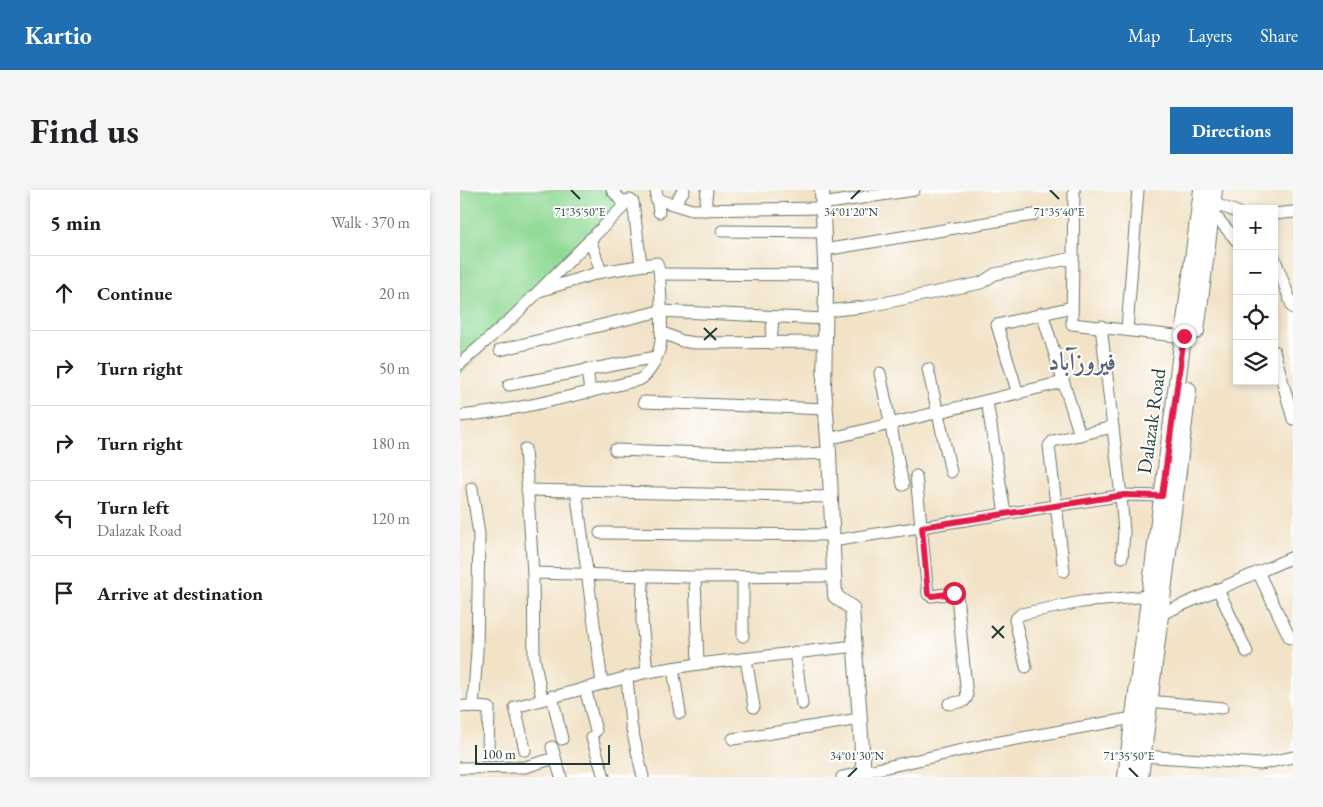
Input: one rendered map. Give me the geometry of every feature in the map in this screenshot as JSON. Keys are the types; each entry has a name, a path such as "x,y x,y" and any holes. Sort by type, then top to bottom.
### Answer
{"main road":[{"name":"Dalazak Road","path":"1140,777 1159,615 1168,496 1184,336 1202,190"},
{"name":"Dalazak Road","path":"1126,777 1149,596 1168,496 1213,204"}],"street":[{"path":"460,364 539,291 622,208 623,201 612,190"},
{"path":"674,204 684,190"},
{"path":"705,210 707,190"},
{"path":"656,194 674,204 692,210 705,210 822,201 914,190"},
{"path":"1074,190 1072,324 1184,336"},
{"path":"1126,329 1138,190"},
{"path":"656,194 659,212"},
{"path":"623,201 630,200 633,202 641,264"},
{"path":"822,201 825,275 826,409 835,596 852,608 864,774"},
{"path":"1213,204 1233,211"},
{"path":"1213,204 1218,219 1233,236"},
{"path":"1278,214 1293,212"},
{"path":"824,250 1033,215"},
{"path":"722,231 824,232"},
{"path":"590,239 601,272"},
{"path":"500,350 660,311 773,317 825,315 981,283 995,274 1073,258"},
{"path":"460,416 492,412 590,392 644,378 656,357 661,340 661,274 657,263 641,264 601,272 539,291"},
{"path":"1278,268 1293,308"},
{"path":"661,274 825,275"},
{"path":"1018,394 997,324 1072,306"},
{"path":"1042,313 1080,435"},
{"path":"771,343 773,317"},
{"path":"1101,326 1124,532 1122,557"},
{"path":"661,332 682,340 695,342 825,342"},
{"path":"509,385 656,357"},
{"path":"1278,362 1289,392 1293,419"},
{"path":"586,369 590,392"},
{"path":"928,369 951,472"},
{"path":"880,373 903,485"},
{"path":"615,450 770,455 829,446 891,425 1064,382"},
{"path":"644,402 826,409"},
{"path":"987,402 1005,514"},
{"path":"1064,571 1050,443 1113,427"},
{"path":"525,449 533,573 534,657 562,739"},
{"path":"916,476 928,594 932,596 954,593 957,595 967,697 964,701 949,704"},
{"path":"472,488 478,534 477,651 472,707"},
{"path":"527,490 830,497"},
{"path":"576,490 602,683"},
{"path":"600,533 832,538 922,527 1120,496 1168,496"},
{"path":"1159,615 1293,557"},
{"path":"1258,572 1290,638"},
{"path":"533,573 695,578 834,576"},
{"path":"643,576 642,621 647,672"},
{"path":"743,577 743,636"},
{"path":"695,578 698,664"},
{"path":"1218,589 1247,652"},
{"path":"1026,667 1015,620 1021,614 1080,602 1149,596"},
{"path":"525,750 515,707 647,672 698,664 746,660 796,652 854,646"},
{"path":"796,652 802,704"},
{"path":"746,660 754,707"},
{"path":"673,668 680,713"},
{"path":"627,677 631,725 643,777"},
{"path":"585,688 604,777"},
{"path":"1149,701 1222,708"},
{"path":"460,706 488,708 488,750"},
{"path":"842,777 864,774 989,744 1133,718"},
{"path":"733,739 860,719"},
{"path":"460,768 525,767 553,753 561,777"},
{"path":"1142,756 1261,764 1293,756"}],"green space":[{"path":"460,190 608,190 624,204 460,374"}],"district":[{"name":"فیروزآباد","path":"1082,361"}],"route":[{"path":"954,593 932,596 928,594 922,527 1124,495 1162,496 1184,336"}]}
